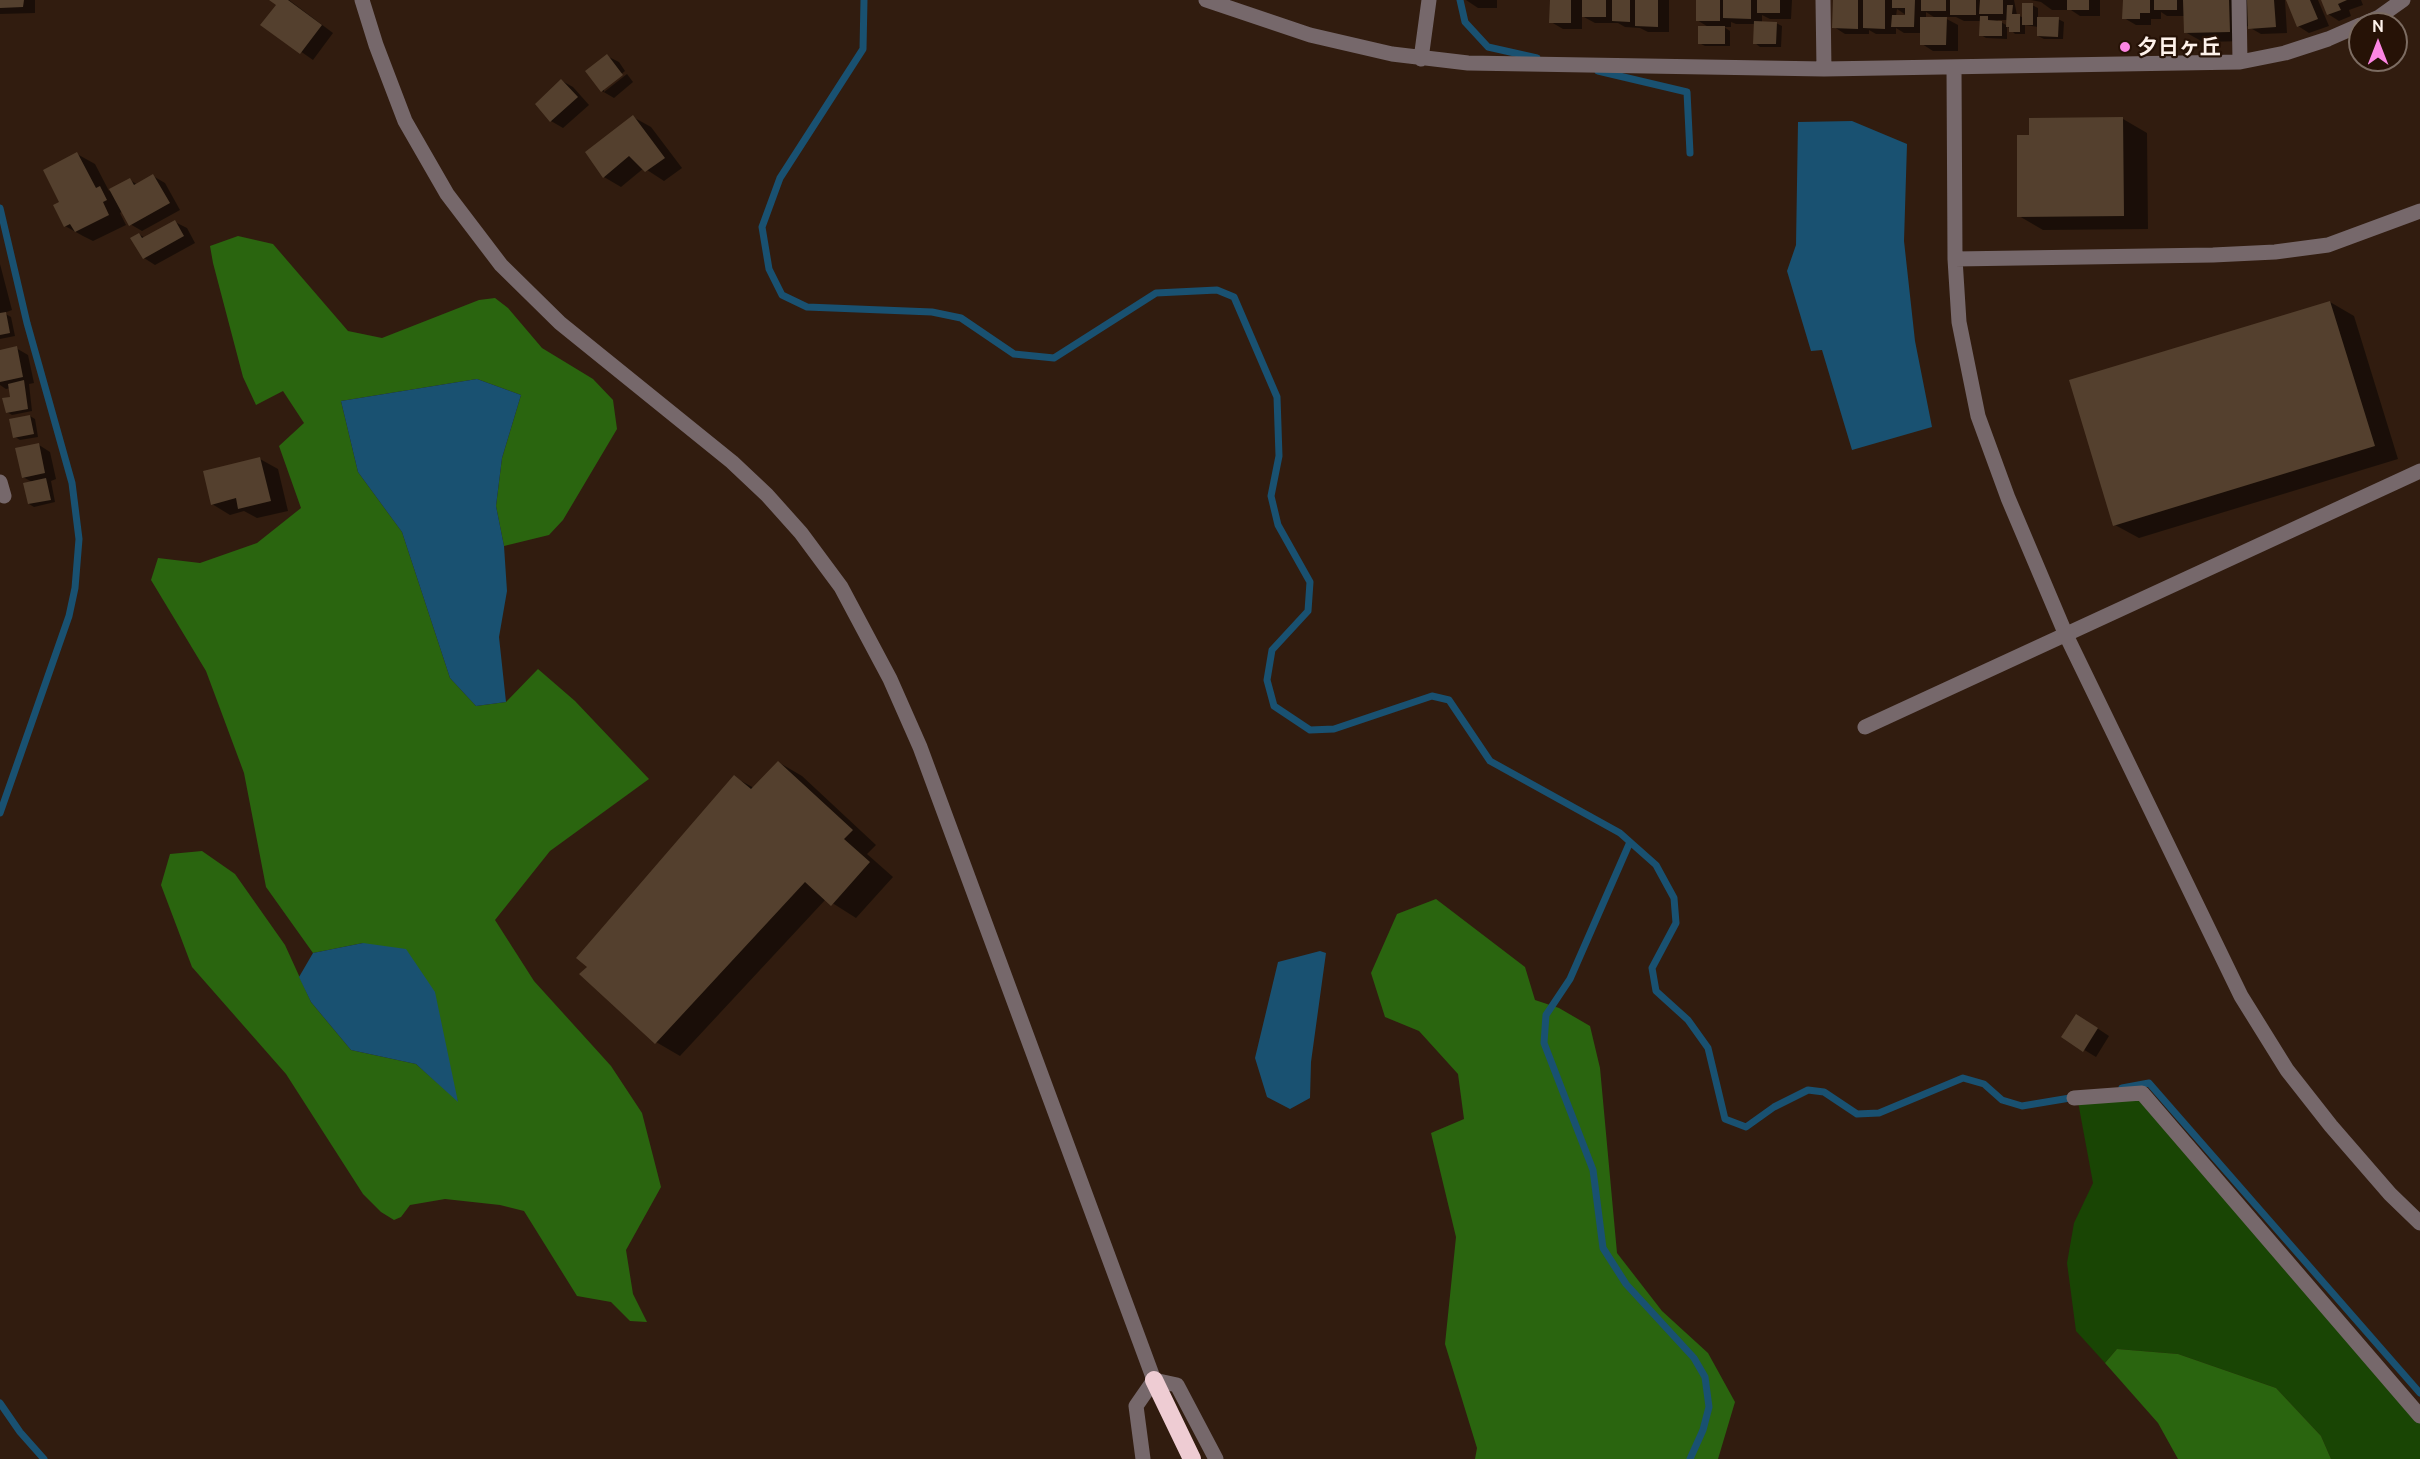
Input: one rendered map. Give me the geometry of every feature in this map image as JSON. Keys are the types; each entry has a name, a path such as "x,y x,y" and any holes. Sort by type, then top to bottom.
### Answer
{"highway":[{"path":"1154,1380 1192,1459"},
{"path":"1166,1407 1180,1459"}],"street":[{"path":"362,0 376,45 405,121 447,194 501,265 560,323 732,462 767,495 801,533 841,587 890,679 920,747 1154,1380"},
{"path":"1206,0 1310,34 1421,59 1468,63 1824,69 2240,62 2285,53 2348,31"},
{"path":"1421,59 1429,0"},
{"path":"1823,0 1824,69"},
{"path":"2239,0 2240,62"},
{"path":"2386,12 2403,0"},
{"path":"1954,67 1955,259 1959,322 1978,416 2008,498 2066,635 2241,996 2287,1070 2331,1126 2390,1194 2420,1223"},
{"path":"1955,259 2275,252 2328,245 2420,211"},
{"path":"1865,727 2420,471"},
{"path":"2074,1098 2142,1093 2420,1416"},
{"path":"1143,1459 1136,1406 1154,1380"},
{"path":"1154,1380 1177,1385 1216,1459"}],"green space":[{"path":"238,236 273,244 348,331 382,338 479,300 495,298 508,308 542,348 593,379 613,400 617,429 563,520 549,535 504,546 496,506 502,458 521,395 477,379 341,401 358,472 402,532 450,678 476,706 506,702 538,669 575,701 649,779 550,851 495,920 534,981 611,1066 642,1113 661,1187 626,1250 633,1294 647,1322 630,1321 611,1302 577,1296 524,1211 500,1205 445,1199 410,1205 401,1217 394,1220 381,1212 363,1194 286,1074 192,967 161,885 170,854 202,851 235,874 285,945 311,1002 351,1050 416,1064 458,1101 363,943 313,953 266,887 244,773 206,671 151,580 158,558 200,563 257,543 301,508 279,446 304,423 283,391 256,405 243,377 213,263 210,246"},
{"path":"1436,899 1525,967 1535,1000 1559,1008 1590,1026 1600,1068 1617,1253 1662,1311 1708,1353 1735,1402 1718,1459 1475,1459 1477,1448 1445,1344 1456,1237 1431,1133 1464,1119 1458,1074 1419,1031 1385,1017 1371,973 1397,914"},
{"path":"2137,1098 2420,1408 2420,1459 2331,1459 2321,1436 2276,1388 2178,1354 2117,1349 2105,1363 2076,1331 2067,1263 2074,1223 2093,1183 2078,1102"},
{"path":"2117,1349 2178,1354 2276,1388 2321,1436 2331,1459 2178,1459 2158,1423 2105,1363"}],"water":[{"path":"1852,121 1907,144 1904,241 1915,341 1932,427 1852,450 1822,350 1811,351 1787,271 1796,245 1798,122"},
{"path":"477,379 521,395 502,458 496,506 504,546 507,591 499,637 506,702 476,706 450,678 402,532 358,472 341,401"},
{"path":"363,943 406,949 435,992 458,1102 416,1064 351,1050 311,1002 299,977 313,953"},
{"path":"1320,951 1326,953 1311,1062 1310,1098 1290,1109 1267,1097 1255,1058 1278,962"}],"building":[{"path":"0,0 24,0 23,7 0,8"},
{"path":"269,0 288,0 322,25 300,54 260,25 276,5"},
{"path":"1550,0 1571,0 1571,23 1549,23"},
{"path":"1582,0 1606,0 1606,17 1582,17"},
{"path":"1612,0 1630,0 1630,22 1612,21"},
{"path":"1635,0 1658,0 1658,27 1635,26"},
{"path":"1696,0 1720,0 1720,21 1696,21"},
{"path":"1723,0 1751,0 1751,19 1723,18"},
{"path":"1757,0 1780,0 1780,13 1757,13"},
{"path":"1833,0 1858,0 1858,29 1832,28"},
{"path":"1863,0 1885,0 1885,29 1863,28"},
{"path":"1892,0 1915,0 1914,27 1891,27 1892,15 1905,15 1905,8 1892,8"},
{"path":"1921,0 1946,0 1946,11 1921,11"},
{"path":"1950,0 1976,0 1976,15 1950,15"},
{"path":"1980,0 2003,0 2003,14 1979,14"},
{"path":"2067,0 2089,0 2089,10 2067,10"},
{"path":"2123,0 2150,0 2150,13 2140,13 2140,19 2122,19"},
{"path":"2154,0 2177,0 2177,10 2154,10"},
{"path":"2183,0 2229,0 2230,32 2184,33"},
{"path":"2247,0 2274,0 2276,27 2248,29"},
{"path":"2286,0 2310,0 2318,19 2297,27"},
{"path":"2321,0 2347,0 2338,4 2341,10 2327,15"},
{"path":"2022,3 2033,3 2033,25 2022,25"},
{"path":"2007,5 2013,5 2012,14 2020,14 2020,32 2009,32 2009,27 2006,27"},
{"path":"1980,16 1988,16 1988,20 2002,21 2002,36 1979,36"},
{"path":"1920,17 1947,17 1946,45 1920,45"},
{"path":"2037,17 2059,17 2058,37 2037,36"},
{"path":"1754,21 1777,22 1776,44 1753,44"},
{"path":"1698,26 1725,26 1725,44 1698,44"},
{"path":"607,54 623,75 601,92 585,71"},
{"path":"561,79 578,97 550,122 535,104"},
{"path":"633,115 665,158 645,172 629,156 603,178 585,152"},
{"path":"2123,117 2124,216 2017,217 2017,135 2029,135 2029,118"},
{"path":"77,152 96,188 100,186 107,200 103,202 109,215 75,232 70,224 64,227 53,205 59,202 43,170"},
{"path":"153,174 170,203 129,226 109,189 130,178 134,185"},
{"path":"175,220 184,236 143,259 130,238 139,233 142,238"},
{"path":"2330,301 2375,446 2113,526 2069,380"},
{"path":"6,312 10,333 0,335 0,313"},
{"path":"17,346 23,377 0,382 0,350"},
{"path":"24,380 28,409 6,413 2,398 10,397 8,384"},
{"path":"30,415 34,434 13,438 9,419"},
{"path":"39,443 45,473 22,478 15,448"},
{"path":"260,457 271,501 238,509 236,498 211,505 203,471"},
{"path":"46,478 51,500 28,504 23,483"},
{"path":"778,761 853,830 844,839 870,862 831,906 805,882 655,1044 579,974 587,967 576,958 734,775 751,789"},
{"path":"2076,1014 2098,1028 2083,1052 2061,1037"}],"waterway":[{"path":"864,0 863,49 780,178 762,227 769,269 782,295 807,307 932,312 961,318 1014,354 1054,358 1156,293 1217,290 1234,297 1277,397 1279,456 1271,496 1278,525 1310,582 1308,611 1272,650 1267,680 1274,706 1310,730 1334,729 1432,696 1449,700 1490,761 1620,833 1656,865 1674,898 1676,923 1652,968 1656,991 1688,1020 1708,1048 1725,1119 1746,1127 1774,1107 1808,1090 1824,1092 1857,1114 1879,1113 1963,1078 1984,1084 2002,1100 2022,1106 2076,1097"},
{"path":"1460,0 1465,22 1488,47 1537,58"},
{"path":"1598,71 1687,92 1690,153"},
{"path":"0,208 27,323 72,483 79,539 75,588 69,616 0,813"},
{"path":"1630,842 1570,979 1546,1015 1544,1043 1593,1170 1603,1248 1626,1284 1694,1358 1705,1377 1709,1407 1703,1430 1690,1459"},
{"path":"2122,1088 2149,1083 2420,1393"},
{"path":"0,1403 20,1432 44,1459"}],"place":[{"name":"夕日ヶ丘","path":"2125,47"}]}
